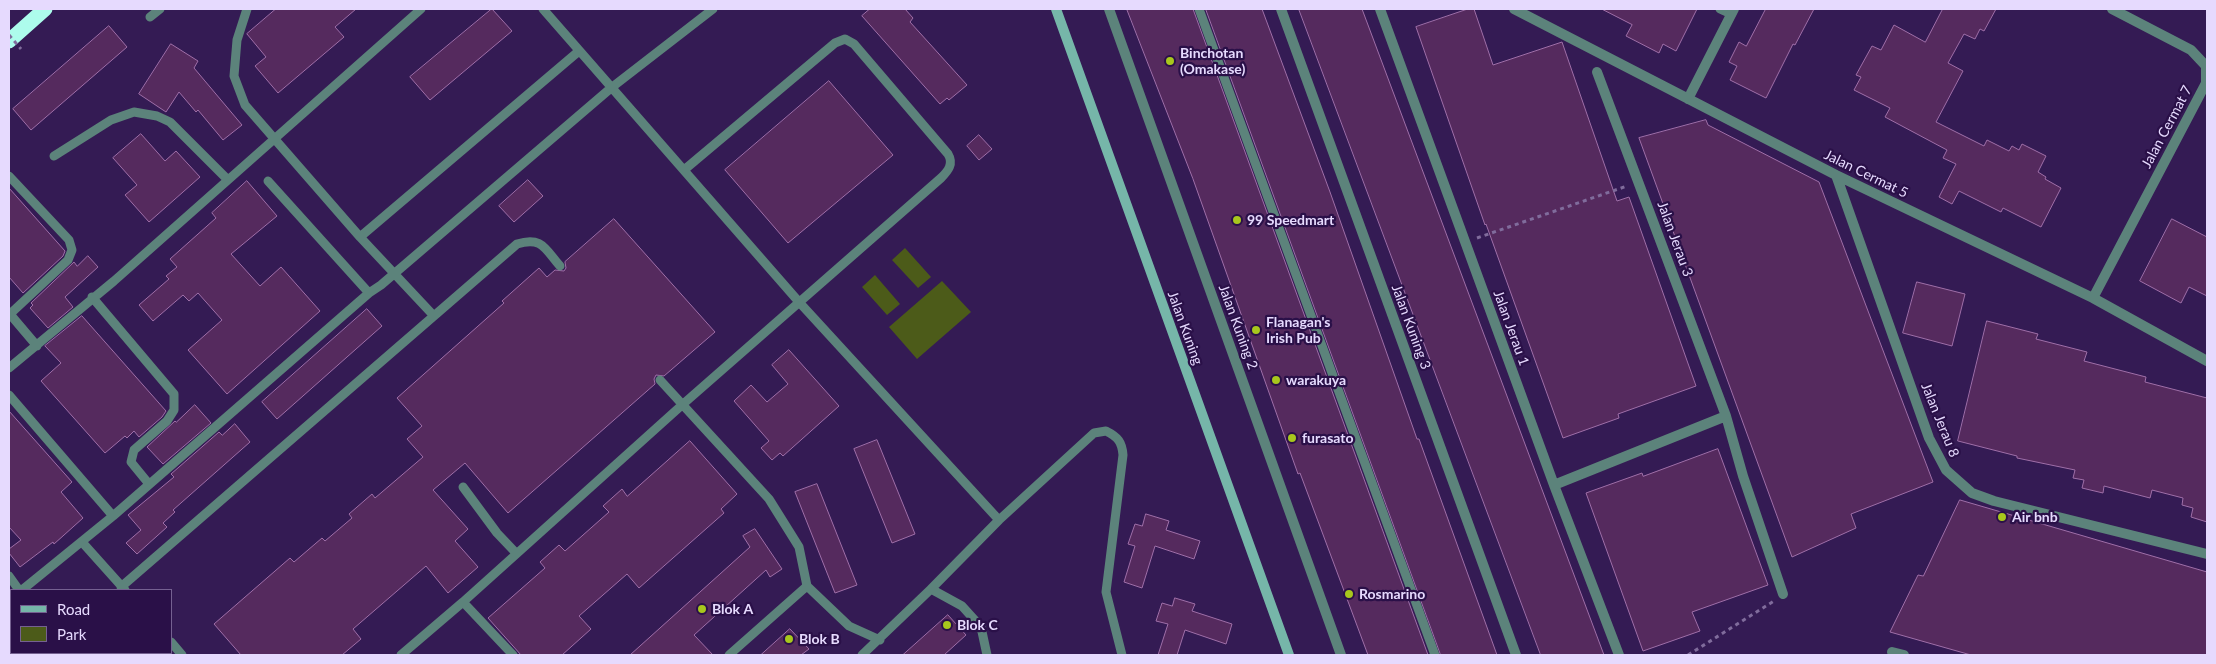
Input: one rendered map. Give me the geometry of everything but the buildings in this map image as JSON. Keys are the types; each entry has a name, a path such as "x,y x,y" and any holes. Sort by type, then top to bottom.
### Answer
{"highway":[{"path":"15,45 46,9"}],"street":[{"name":"Jalan Kuning","path":"1056,9 1288,655"},
{"name":"Jalan Kuning 2","path":"1109,9 1341,655"},
{"name":"Jalan Kuning 3","path":"1281,9 1516,655"},
{"name":"Jalan Jerau 1","path":"1380,9 1554,485 1619,655"},
{"name":"Jalan Cermat 5","path":"1514,9 1836,175 2093,298 2207,361"},
{"name":"Jalan Cermat 7","path":"2093,298 2206,83 2206,66 2191,50 2112,9"},
{"path":"1688,99 1733,12"},
{"name":"Jalan Jerau 3","path":"1597,72 1726,416 1783,594"},
{"name":"Jalan Jerau 8","path":"1836,175 1930,438 1946,470 1972,493 1994,501 2207,554"},
{"path":"1554,485 1726,416"},
{"path":"1892,652 1904,655"}],"lane":[{"path":"150,17 160,9"},
{"path":"247,9 237,40 234,76 245,105 360,237 434,316"},
{"path":"9,368 37,346 420,9"},
{"path":"543,9 799,302 999,520"},
{"path":"21,589 113,516 369,292 380,286 611,88 713,9"},
{"path":"1200,9 1435,655"},
{"path":"1720,9 1733,12"},
{"path":"401,655 941,178 950,168 951,163 948,154 854,44 845,39 835,43 684,170"},
{"path":"360,237 579,51"},
{"path":"54,156 111,120 134,112 158,116 170,122 227,179"},
{"path":"9,176 68,240 72,250 68,260 9,314 37,346"},
{"path":"268,181 369,292"},
{"path":"82,542 123,589 517,244 530,240 542,244 560,266"},
{"path":"92,297 174,394 174,410 167,421 134,450 131,455 131,462 148,484"},
{"path":"660,380 769,499 799,547 807,586 849,626 880,640"},
{"path":"9,395 113,516"},
{"path":"862,655 880,640 999,520 1094,433 1106,430 1117,436 1122,444 1123,455 1106,592 1122,655"},
{"path":"463,487 497,533 516,554"},
{"path":"9,576 19,589"},
{"path":"729,655 807,586"},
{"path":"931,589 962,606 981,627 987,655"},
{"path":"463,602 513,655"},
{"path":"172,643 182,655"}],"path":[{"path":"9,35 15,45"},
{"path":"1465,242 1638,182"},
{"path":"1688,655 1783,594"}],"green space":[{"path":"905,248 931,277 918,288 892,260"},
{"path":"875,275 900,304 887,315 862,287"},
{"path":"942,281 971,312 917,359 889,327"}],"place":[{"name":"Binchotan (Omakase)","path":"1170,61"},
{"name":"99 Speedmart","path":"1237,220"},
{"name":"Flanagan's Irish Pub","path":"1256,330"},
{"name":"warakuya","path":"1276,380"},
{"name":"furasato","path":"1292,438"},
{"name":"Air bnb","path":"2002,517"},
{"name":"Rosmarino","path":"1349,594"},
{"name":"Blok A","path":"702,609"},
{"name":"Blok C","path":"947,625"},
{"name":"Blok B","path":"789,639"}]}
